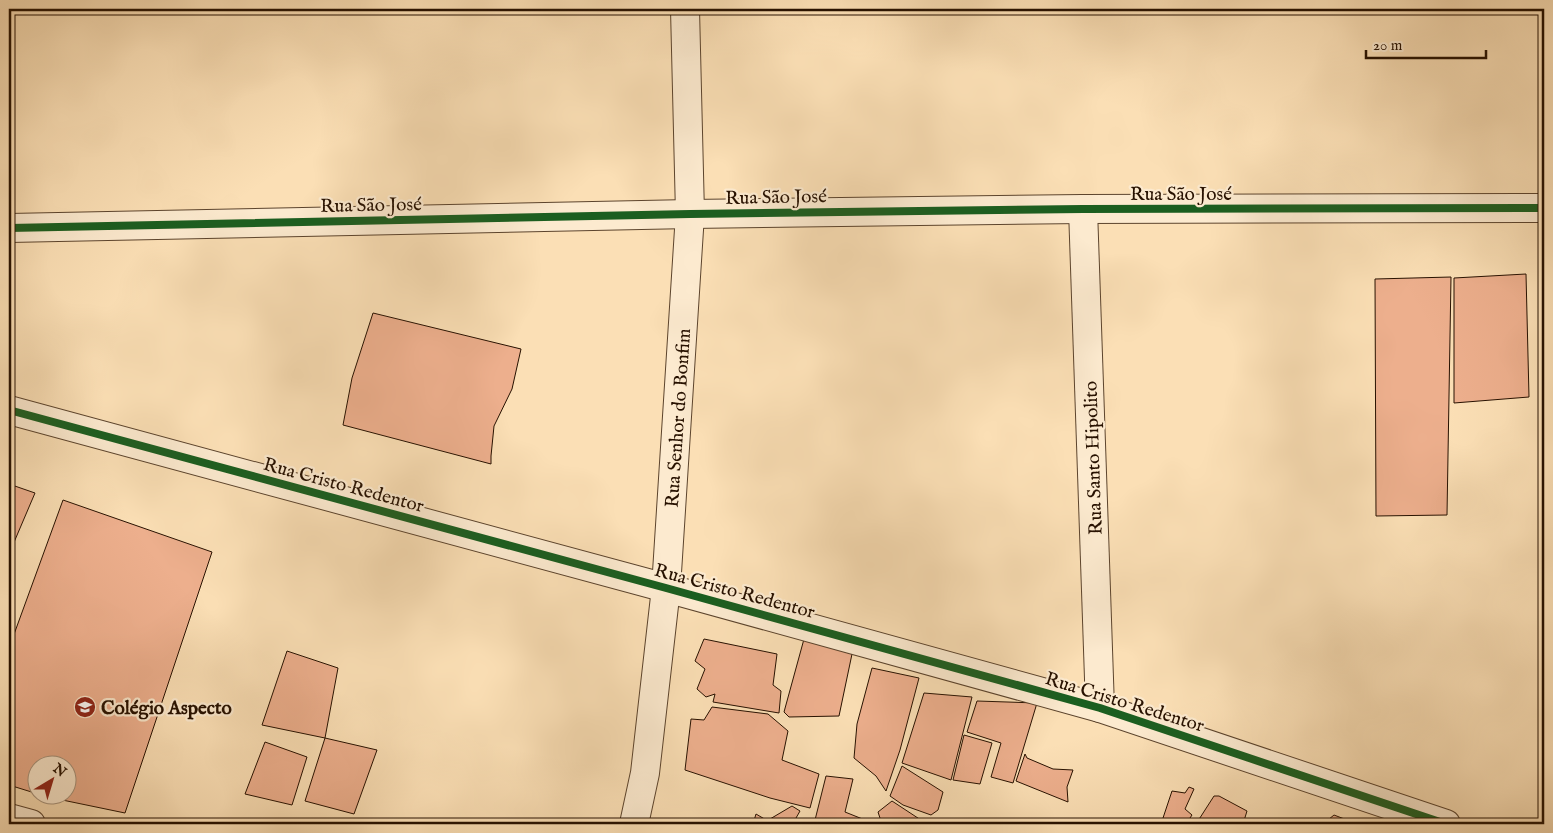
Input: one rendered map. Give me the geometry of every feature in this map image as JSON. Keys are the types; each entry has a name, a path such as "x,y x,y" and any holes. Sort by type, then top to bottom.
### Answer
{"street":[{"name":"Rua Senhor do Bonfim","path":"634,824 645,773 666,588 690,214 686,9"},
{"name":"Rua São José","path":"9,228 690,214 1083,209 1544,208"},
{"name":"Rua Santo Hipolito","path":"1083,209 1100,708"},
{"name":"Rua Cristo Redentor","path":"9,410 1100,708 1446,824"},
{"path":"9,818 30,824"}],"building":[{"path":"1526,274 1529,397 1454,403 1454,278"},
{"path":"1451,277 1447,515 1376,516 1375,279"},
{"path":"373,313 521,349 512,389 494,426 491,464 343,425 352,378"},
{"path":"9,484 35,493 9,554"},
{"name":"Colégio Aspecto","path":"63,500 212,552 125,813 78,803 78,756 28,756 28,791 9,785 9,648"},
{"path":"704,639 777,654 773,685 781,691 779,713 713,702 715,694 706,697 697,689 705,669 695,661"},
{"path":"804,639 852,654 839,716 789,717 784,712"},
{"path":"287,651 338,668 325,738 262,725"},
{"path":"872,668 919,678 900,750 886,791 876,776 854,758 857,724"},
{"path":"924,693 972,697 951,780 902,763"},
{"path":"977,701 1037,703 1013,783 991,777 1001,743 967,732"},
{"path":"712,707 768,714 788,731 782,760 819,774 810,808 770,798 685,770 691,719 704,720"},
{"path":"964,735 992,743 980,784 953,780"},
{"path":"325,738 377,750 354,814 305,801"},
{"path":"265,742 307,757 292,805 245,794"},
{"path":"1025,754 1027,758 1053,769 1073,770 1067,787 1068,802 1016,781"},
{"path":"902,766 943,792 938,810 931,815 903,805 890,796"},
{"path":"826,776 853,779 845,812 875,824 814,824"},
{"path":"1189,787 1194,789 1185,809 1192,815 1186,824 1161,824 1172,791 1185,793"},
{"path":"1214,796 1219,796 1247,811 1243,824 1196,824"},
{"path":"892,801 927,824 882,824 878,812"},
{"path":"792,806 800,811 796,818 799,824 779,824 770,819"},
{"path":"756,814 773,824 753,824"},
{"path":"1334,815 1347,820 1357,824 1323,824"}],"cycle path":[{"path":"9,228 690,214 1083,209 1544,208"},
{"path":"9,410 1100,708 1446,824"}],"place":[{"name":"Colégio Aspecto","path":"85,707"}]}
